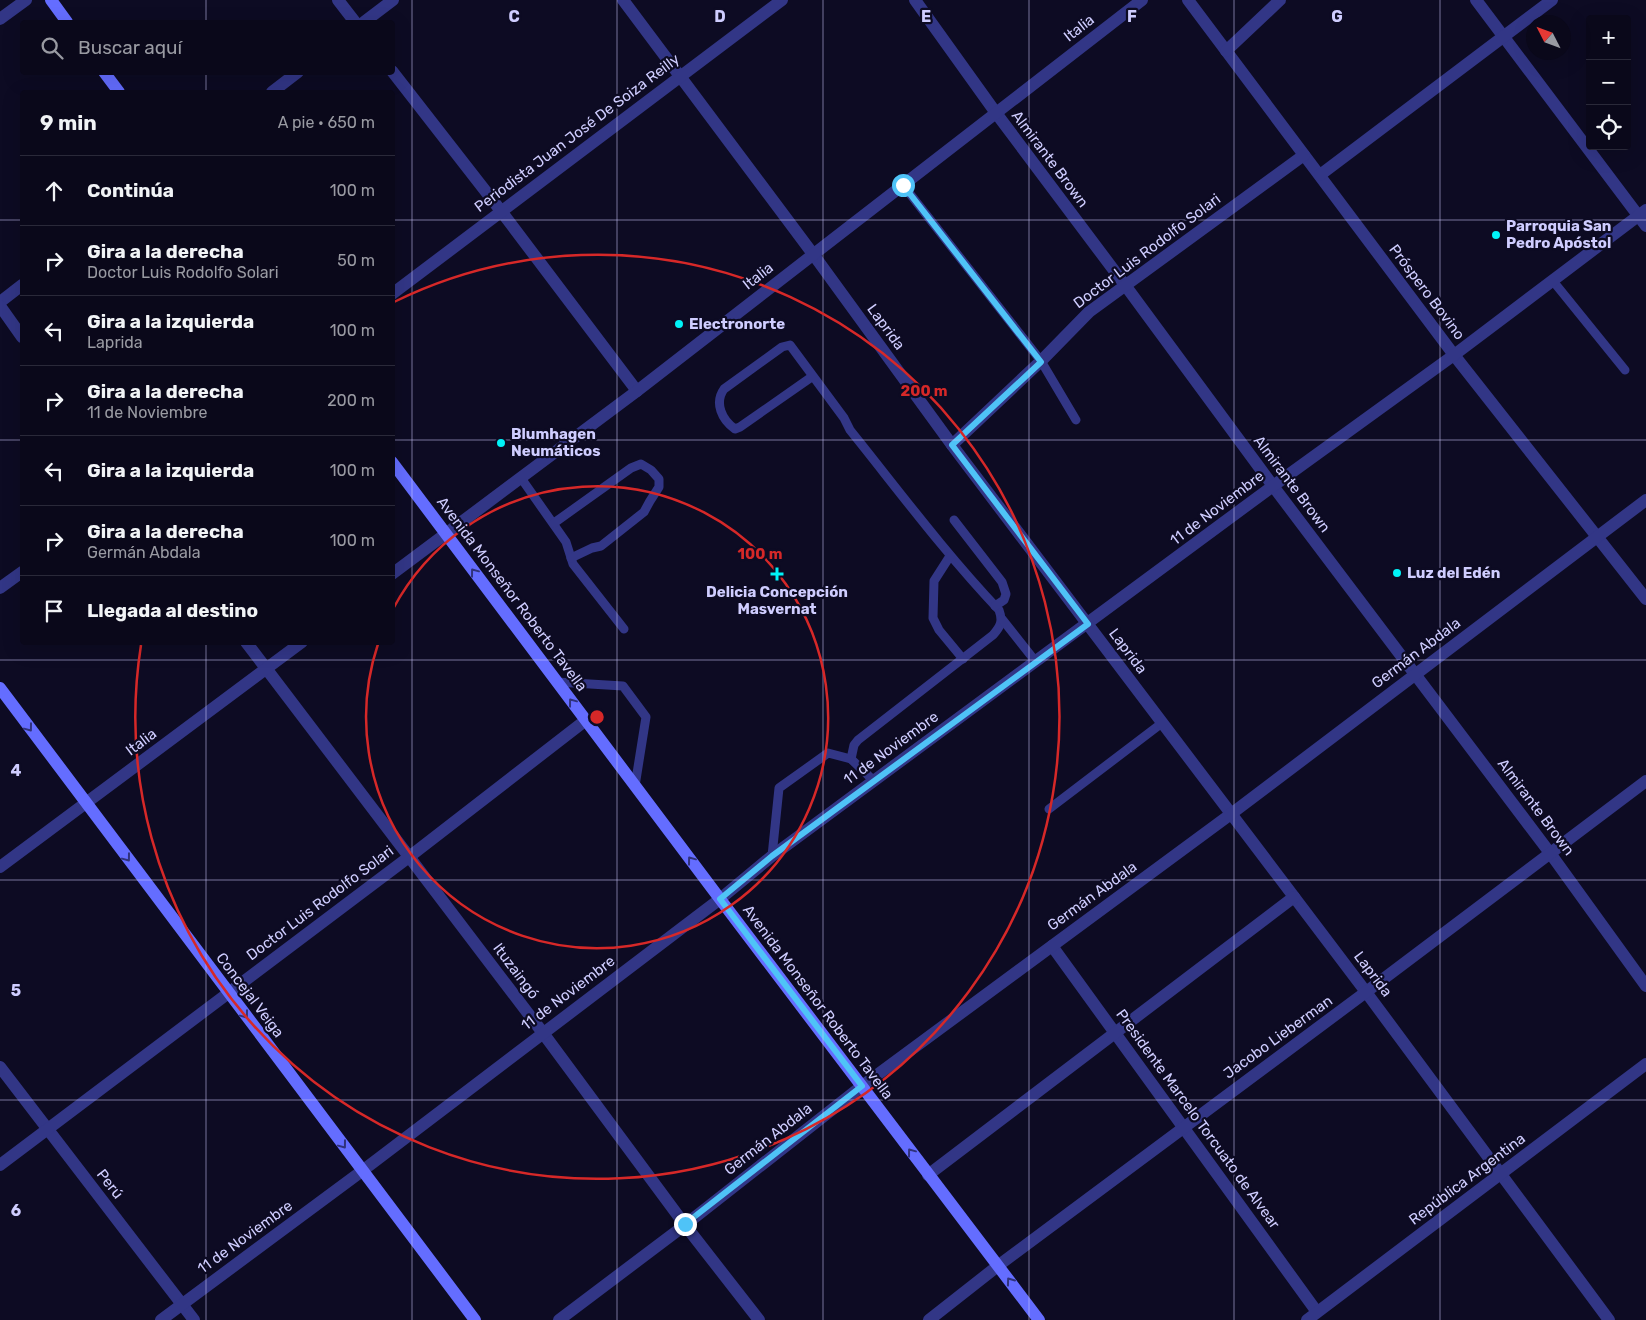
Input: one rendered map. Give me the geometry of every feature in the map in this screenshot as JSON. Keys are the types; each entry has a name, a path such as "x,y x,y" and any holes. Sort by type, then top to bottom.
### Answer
{"main road":[{"path":"50,0 65,20"},
{"path":"106,75 118,90"},
{"name":"Avenida Monseñor Roberto Tavella","path":"395,466 1039,1320"},
{"name":"Concejal Veiga","path":"0,688 475,1320"}],"street":[{"path":"0,19 26,0"},
{"path":"338,0 353,20"},
{"path":"367,20 394,0"},
{"name":"Laprida","path":"624,0 952,445 1294,896 1609,1320"},
{"name":"Periodista Juan José De Soiza Reilly","path":"395,292 782,0"},
{"name":"Almirante Brown","path":"914,0 996,114 1273,486 1550,853 1646,986"},
{"name":"Italia","path":"395,572 637,391 1142,0"},
{"name":"Próspero Bovino","path":"1188,0 1454,355 1646,599"},
{"path":"1226,51 1280,0"},
{"path":"1476,0 1644,217"},
{"path":"1320,175 1552,0"},
{"path":"275,90 294,75"},
{"path":"395,75 637,391"},
{"name":"Doctor Luis Rodolfo Solari","path":"952,445 1041,362 1089,312 1304,155"},
{"name":"11 de Noviembre","path":"161,1320 362,1171 720,899 772,856 1273,486 1553,281 1644,217"},
{"path":"0,302 20,287"},
{"path":"0,306 20,334"},
{"name":"Germán Abdala","path":"559,1320 862,1086 1231,814 1646,500"},
{"path":"0,588 20,573"},
{"name":"Ituzaingó","path":"248,645 759,1320"},
{"name":"Italia","path":"0,867 298,645"},
{"name":"Doctor Luis Rodolfo Solari","path":"0,1165 586,720"},
{"name":"Jacobo Lieberman","path":"929,1320 999,1265 1646,781"},
{"path":"928,1175 1116,1034 1294,896"},
{"name":"Presidente Marcelo Torcuato de Alvear","path":"1052,946 1317,1312"},
{"name":"República Argentina","path":"1306,1320 1646,1064"},
{"name":"Perú","path":"0,1068 194,1320"}],"lane":[{"path":"903,185 1041,362 1076,420"},
{"path":"1553,281 1626,370"},
{"path":"813,376 740,428 732,426 720,410 719,403 724,389 782,347 790,346 813,376 844,418 850,430 903,499 950,556 999,610 1002,619 1036,662"},
{"path":"554,523 631,468 641,464 651,470 659,479 659,487 644,512 601,546 571,558"},
{"path":"521,478 566,542 573,564 624,629"},
{"path":"954,520 1002,582 1006,594 1004,600 995,606"},
{"path":"950,556 934,581 933,618 939,630 963,659"},
{"path":"851,759 854,746 858,740 993,635 1000,627 1002,619"},
{"path":"557,682 622,686 646,717 636,786"},
{"path":"1049,809 1162,723"},
{"path":"772,856 779,788 828,753 851,759 874,781"}],"place":[{"name":"Parroquia San Pedro Apóstol","path":"1496,235"},
{"name":"Electronorte","path":"679,324"},
{"name":"Blumhagen Neumáticos","path":"501,443"},
{"name":"Luz del Edén","path":"1397,573"},
{"name":"Delicia Concepción Masvernat","path":"777,574"}],"route":[{"path":"685,1224 862,1086 720,899 772,856 1088,624 952,445 1041,362 903,185"}]}
